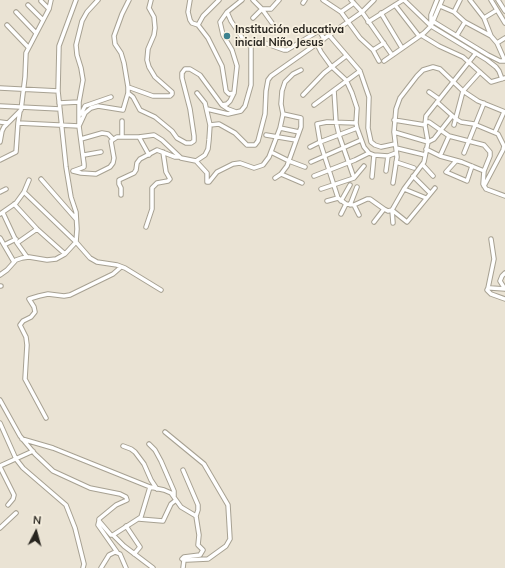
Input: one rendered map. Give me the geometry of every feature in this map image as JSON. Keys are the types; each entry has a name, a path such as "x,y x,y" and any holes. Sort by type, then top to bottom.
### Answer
{"street":[{"path":"0,160 16,152 18,123 24,90 28,47 49,9 51,0"},
{"path":"0,273 19,259 27,257 41,260 52,260 65,254 76,242 76,212 71,197 61,126 58,92 59,46 76,0"},
{"path":"68,172 84,166 79,102 83,80 82,68 77,55 76,45 82,21 86,12 98,0"},
{"path":"80,126 85,113 91,108 98,106 123,110 128,93 128,87 124,63 121,53 115,44 114,36 129,0"},
{"path":"128,87 153,96 170,96 172,94 172,92 155,77 147,60 148,49 154,35 155,28 154,20 149,8 151,0"},
{"path":"190,0 188,12 190,20 192,23 198,25 208,38 222,66 226,91 229,94 234,93"},
{"path":"198,25 202,16 219,0"},
{"path":"222,104 227,104 234,93 237,66 232,50 219,24 227,12 242,0"},
{"path":"253,0 262,9 272,24"},
{"path":"253,18 262,9 271,9 279,0"},
{"path":"323,0 341,12 360,38 373,50 379,61"},
{"path":"210,125 219,124 236,133 247,145 255,145 258,141 265,114 266,91 268,80 271,76 362,12 373,0"},
{"path":"368,22 381,13 403,0 431,26 487,60 498,70 503,78 491,82 463,57 420,35 395,5"},
{"path":"431,26 431,15 437,0"},
{"path":"384,61 431,26 434,22 442,0"},
{"path":"454,12 460,0"},
{"path":"434,22 500,61 505,61 497,43 491,36 484,18 470,0"},
{"path":"491,0 505,23"},
{"path":"498,0 505,11"},
{"path":"41,1 49,9"},
{"path":"341,12 352,1 362,12 392,55"},
{"path":"28,5 42,20"},
{"path":"440,6 454,12 465,22 491,36"},
{"path":"484,18 497,10"},
{"path":"16,12 36,33"},
{"path":"227,12 242,39 251,47"},
{"path":"381,13 402,48"},
{"path":"457,35 465,22"},
{"path":"7,26 28,47"},
{"path":"207,108 228,114 241,111 245,106 251,85 251,47 254,42 259,40 287,50 317,32 320,32 324,38"},
{"path":"329,35 360,71 370,96 368,128 371,142 380,147 395,146 425,155"},
{"path":"497,43 505,38"},
{"path":"373,50 384,43"},
{"path":"318,44 320,52 331,66 346,80 357,108 357,128 361,140 369,153 388,156 396,153"},
{"path":"393,223 392,210 404,188 423,165 428,142 425,125 426,116 476,53"},
{"path":"303,96 331,66 346,56"},
{"path":"498,70 500,61"},
{"path":"393,183 396,162 394,120 400,98 413,80 423,70 433,67 440,69 453,82 478,101 504,112 495,132"},
{"path":"128,93 133,96 140,110 155,118 172,131 177,138 186,143 191,143 194,141 194,136 182,73 185,69 190,69 200,76 222,104 228,110 236,112"},
{"path":"196,161 207,173 207,182 209,182 217,172 233,164 240,163 254,168 263,165 271,152 280,128 283,114 281,104 284,82 293,74 301,70"},
{"path":"314,105 360,71"},
{"path":"454,125 464,91 480,72"},
{"path":"0,88 58,92"},
{"path":"334,90 336,122 354,178"},
{"path":"429,92 456,119 498,134 502,142 503,150 484,186"},
{"path":"121,196 121,188 118,181 134,173 138,160 157,150 191,161 196,161 205,155 208,150 210,125 205,103 197,93"},
{"path":"80,116 85,106 111,97"},
{"path":"59,103 79,102"},
{"path":"464,153 484,103"},
{"path":"0,106 60,109"},
{"path":"0,142 2,131 21,108"},
{"path":"275,178 281,174 289,161 301,127 301,118 283,114"},
{"path":"394,132 428,142 434,139 452,116"},
{"path":"394,120 425,125 426,122 431,122 449,136 481,144 490,152 482,179 484,186 486,189 505,196"},
{"path":"122,121 122,137"},
{"path":"0,122 8,123"},
{"path":"356,123 336,122 317,124 320,142 338,198 350,205 359,215"},
{"path":"18,123 80,126"},
{"path":"280,128 299,132"},
{"path":"310,147 357,128"},
{"path":"81,139 102,133 108,134 113,138 150,135 158,137 180,157"},
{"path":"266,135 296,140"},
{"path":"440,156 449,136"},
{"path":"139,137 149,155"},
{"path":"73,171 81,174 96,174 110,167 114,158 111,144 113,138"},
{"path":"310,162 361,140"},
{"path":"426,149 440,156 484,171"},
{"path":"84,155 101,152"},
{"path":"146,227 152,209 152,188 157,183 168,182 170,179 166,172 163,152"},
{"path":"271,152 305,167"},
{"path":"314,176 369,153"},
{"path":"372,177 374,155"},
{"path":"386,171 388,156"},
{"path":"456,161 446,172 467,181 472,166"},
{"path":"396,162 414,168"},
{"path":"423,165 433,176"},
{"path":"321,189 354,178 364,166"},
{"path":"281,174 302,184"},
{"path":"414,176 430,193"},
{"path":"40,179 76,219"},
{"path":"27,257 2,213 14,204 24,192 29,180"},
{"path":"341,201 350,185"},
{"path":"341,214 350,205 357,187"},
{"path":"404,188 426,198"},
{"path":"350,205 370,199 388,211 392,210 407,222 435,188"},
{"path":"0,192 6,189"},
{"path":"24,192 76,242 90,258 97,262 121,267 162,290"},
{"path":"327,201 338,198"},
{"path":"14,204 65,254"},
{"path":"374,222 384,209"},
{"path":"4,245 17,241 38,229"},
{"path":"491,239 494,258 487,290 505,299"},
{"path":"0,240 14,262"},
{"path":"46,418 24,379 27,345 26,337 20,325 23,321 31,318 35,312 29,299 43,295 70,295 113,274 121,267"},
{"path":"505,273 500,281 505,289"},
{"path":"488,288 505,289"},
{"path":"0,400 1,406 17,433 32,451 53,471 90,488 120,494 126,497 127,500 116,505 102,515 98,525 120,554 126,568"},
{"path":"0,422 16,459 23,468 66,505 75,528 83,568"},
{"path":"165,432 204,464 220,490 229,510 231,537 227,544 208,559 184,560"},
{"path":"22,439 53,448 150,487 167,491 174,496"},
{"path":"149,444 155,450 161,461 174,491 174,496 179,505 196,516"},
{"path":"124,446 131,448 135,452 144,464 157,489"},
{"path":"8,504 13,499 14,495 1,474 0,466 32,451"},
{"path":"183,470 198,504 196,516 199,535 198,545 203,551 199,555 183,557 183,568"},
{"path":"114,535 139,519 142,514 150,487"},
{"path":"139,519 164,521 171,504 176,500"},
{"path":"0,528 16,513"},
{"path":"99,521 110,534 114,535 134,554 153,568"},
{"path":"126,526 140,547 134,554"},
{"path":"102,568 109,555 117,552"}],"place":[{"name":"Institución educativa inicial Niño Jesus","path":"227,36"}]}
